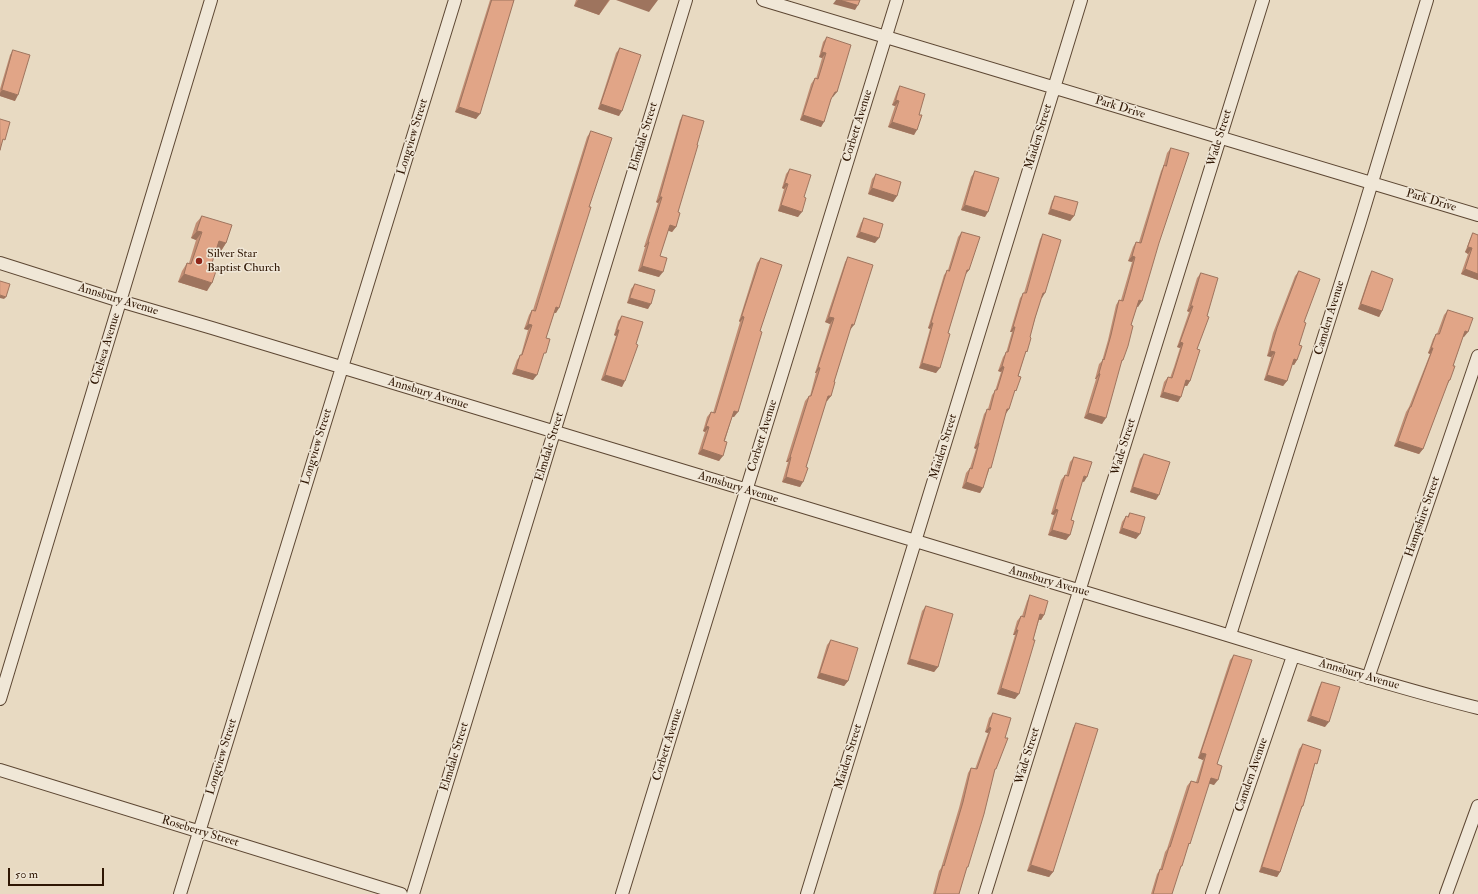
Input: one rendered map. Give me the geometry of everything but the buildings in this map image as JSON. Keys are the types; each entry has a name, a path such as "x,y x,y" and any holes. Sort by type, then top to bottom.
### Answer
{"street":[{"name":"Chelsea Avenue","path":"0,699 212,0"},
{"name":"Longview Street","path":"180,894 455,0"},
{"name":"Elmdale Street","path":"413,894 686,0"},
{"name":"Park Drive","path":"763,0 1478,215"},
{"name":"Corbett Avenue","path":"622,894 897,0"},
{"name":"Maiden Street","path":"807,894 1081,0"},
{"name":"Wade Street","path":"985,894 1262,0"},
{"name":"Camden Avenue","path":"1230,635 1372,183 1427,0"},
{"name":"Annsbury Avenue","path":"0,263 554,433 1230,635 1293,656 1478,708"},
{"name":"Hampshire Street","path":"1368,678 1478,356"},
{"name":"Camden Avenue","path":"1212,894 1293,656"},
{"name":"Roseberry Street","path":"0,770 401,894"},
{"path":"1446,894 1478,806"}],"place":[{"name":"Silver Star Baptist Church","path":"199,261"}]}
